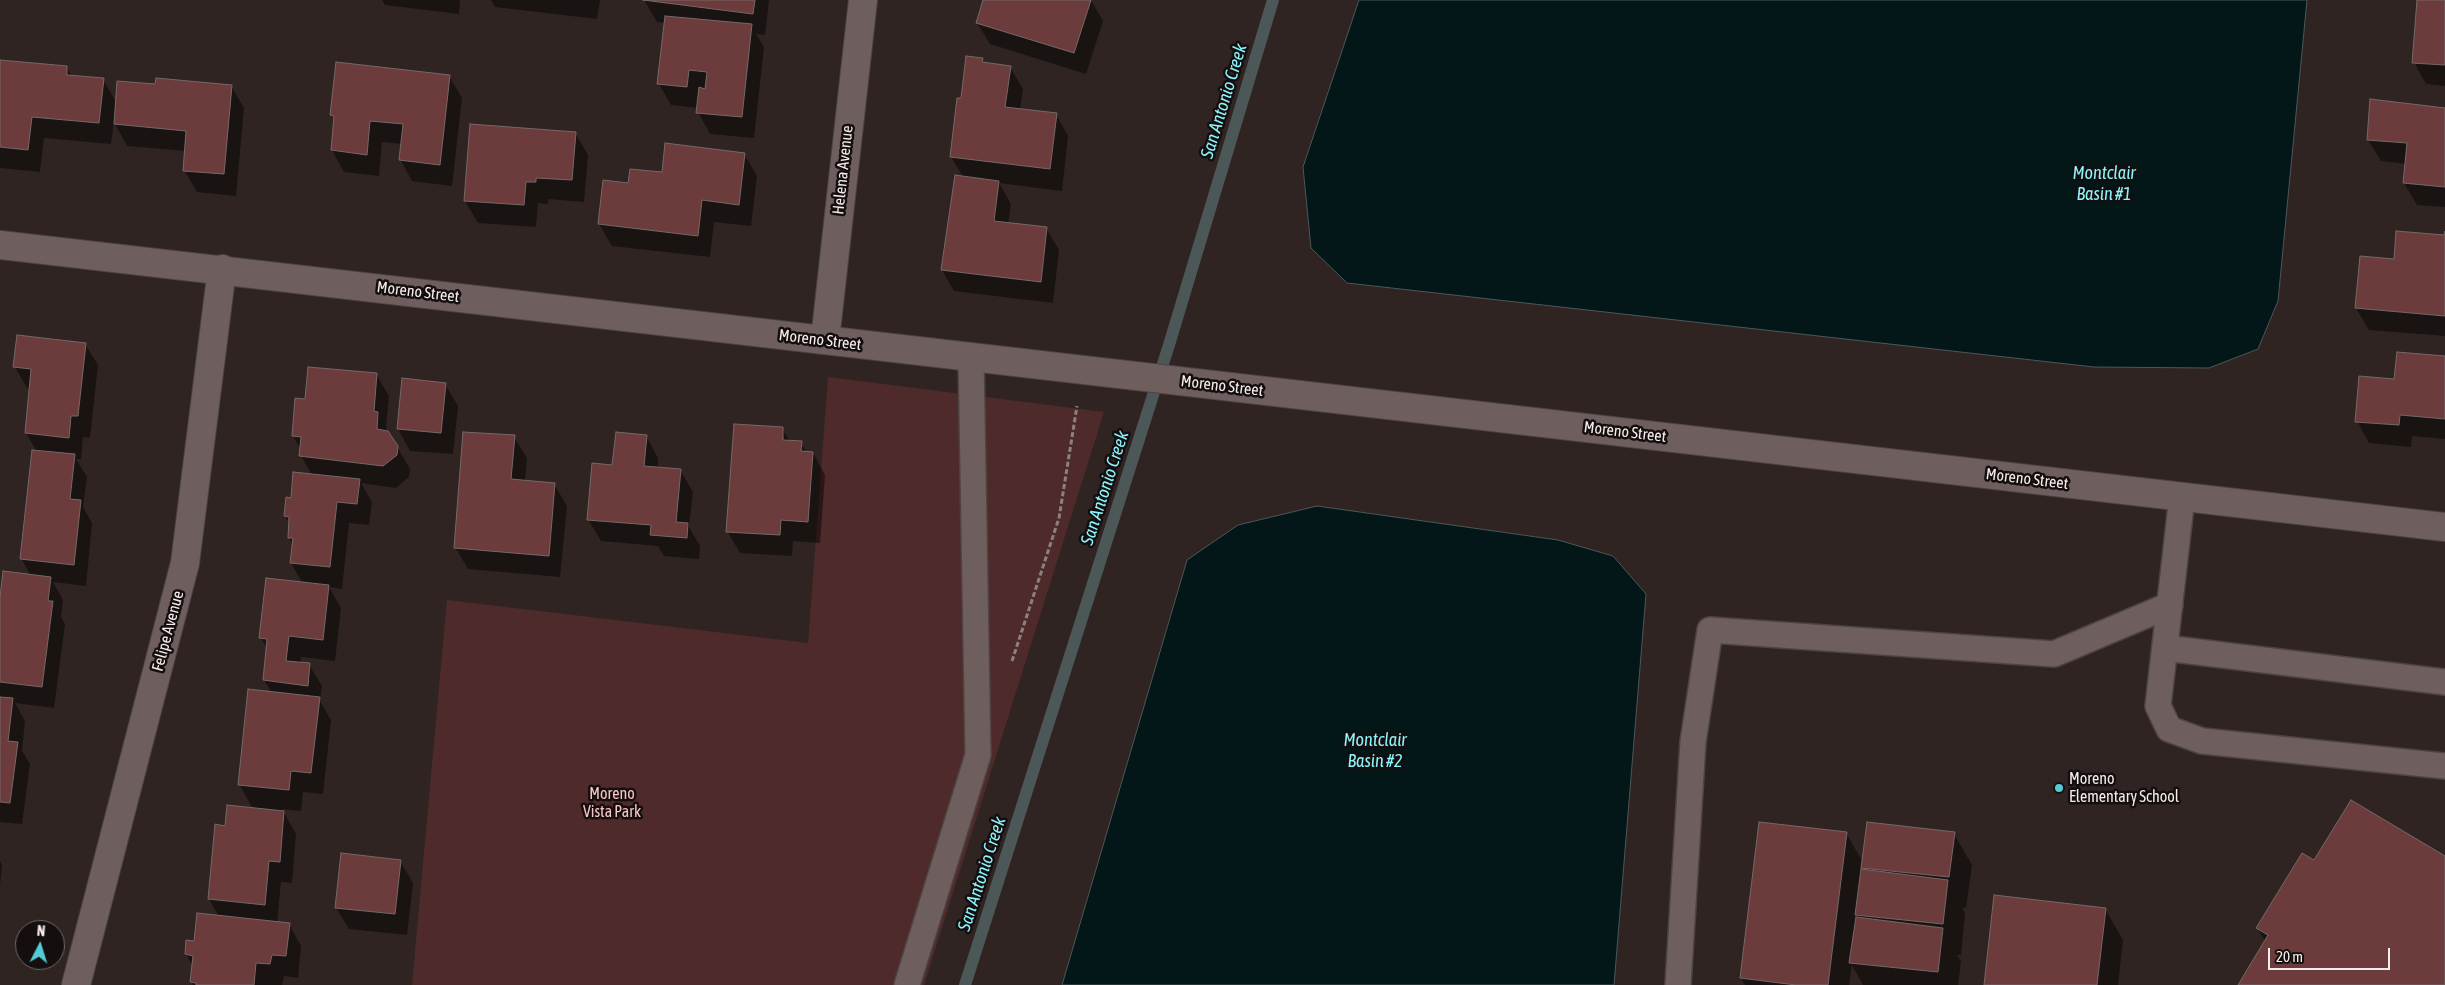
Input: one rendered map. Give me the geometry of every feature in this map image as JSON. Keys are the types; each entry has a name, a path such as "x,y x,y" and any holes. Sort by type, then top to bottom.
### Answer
{"street":[{"name":"Helena Avenue","path":"825,340 863,0"},
{"name":"Moreno Street","path":"0,245 222,269 2445,527"},
{"name":"Felipe Avenue","path":"76,985 185,563 222,269"}],"lane":[{"path":"906,985 978,755 971,357"},
{"path":"2182,496 2158,706 2169,729 2202,741 2445,766"},
{"path":"1678,985 1693,742 1710,630 2054,654 2170,605"},
{"path":"2165,648 2445,682"}],"path":[{"path":"1011,663 1059,518 1077,405"}],"green space":[{"name":"Moreno Vista Park","path":"828,377 1104,412 924,985 412,985 447,600 808,643"}],"water":[{"name":"Montclair Basin #1","path":"1359,0 2307,0 2278,301 2258,349 2209,368 2094,367 1347,283 1311,248 1303,167"},
{"name":"Montclair Basin #2","path":"1317,506 1558,540 1613,556 1646,594 1614,985 1062,985 1187,560 1238,525"}],"building":[{"path":"643,0 755,0 753,14"},
{"path":"983,0 1091,0 1074,53 976,23"},
{"path":"2417,0 2445,0 2445,65 2412,63"},
{"path":"665,16 752,24 742,117 696,113 699,87 705,89 707,72 689,70 687,87 657,84"},
{"path":"966,56 983,58 982,62 1011,66 1005,107 1057,113 1050,169 950,157 957,98 961,98"},
{"path":"0,60 67,66 67,75 104,78 99,123 32,117 28,150 0,147"},
{"path":"336,62 450,75 440,165 399,160 403,124 370,121 367,155 331,150 334,116 330,115"},
{"path":"156,78 232,85 224,174 183,171 186,131 114,124 117,81 155,84"},
{"path":"2370,99 2445,108 2445,187 2403,183 2407,143 2367,140"},
{"path":"470,124 576,132 572,180 536,178 536,182 526,182 524,205 464,201"},
{"path":"665,143 745,153 739,205 702,200 698,236 598,224 603,180 628,183 630,169 662,172"},
{"path":"955,175 999,181 994,221 1047,227 1041,282 941,270"},
{"path":"2396,231 2444,235 2445,231 2445,316 2355,308 2360,256 2394,259"},
{"path":"17,335 86,343 78,416 71,416 69,438 25,433 31,369 13,367"},
{"path":"2397,352 2445,356 2445,419 2400,415 2399,425 2355,422 2359,376 2394,379"},
{"path":"308,367 377,373 374,411 378,412 377,429 388,431 398,446 397,455 383,466 299,456 301,437 292,436 295,398 305,399"},
{"path":"402,378 446,383 441,433 397,429"},
{"path":"734,424 783,427 783,440 802,441 801,451 813,452 808,522 781,520 780,535 726,532"},
{"path":"463,432 515,435 511,479 555,483 549,556 454,548"},
{"path":"616,432 647,435 644,466 681,469 676,522 688,523 687,538 650,535 651,525 587,520 592,463 612,465"},
{"path":"32,450 75,454 70,499 81,500 74,565 20,559"},
{"path":"293,472 360,479 357,504 337,502 330,567 290,563 293,538 288,538 289,517 284,516 286,497 291,498"},
{"path":"3,571 51,577 48,601 53,601 42,687 0,682 0,597"},
{"path":"266,578 329,585 323,640 289,636 286,661 310,663 308,686 263,680 267,639 259,638"},
{"path":"248,689 320,697 311,773 291,771 289,790 238,785"},
{"path":"0,697 13,698 8,741 18,742 10,803 0,802"},
{"path":"2351,800 2445,856 2445,985 2238,985 2268,935 2256,928 2302,853 2314,860"},
{"path":"227,805 284,811 280,862 269,861 265,905 208,899 215,824 225,826"},
{"path":"1759,822 1847,832 1828,985 1796,985 1740,978"},
{"path":"1867,822 1955,832 1949,877 1861,868"},
{"path":"341,853 401,860 395,914 335,908"},
{"path":"1861,869 1948,880 1943,924 1855,915"},
{"path":"1994,895 2106,908 2097,985 1984,985"},
{"path":"197,913 290,923 286,956 272,955 270,964 256,963 254,985 196,985 196,983 190,982 193,956 185,954 186,940 194,941"},
{"path":"1856,917 1943,928 1938,972 1849,963"}],"waterway":[{"name":"San Antonio Creek","path":"965,985 1169,345 1273,0"}],"place":[{"name":"Moreno Elementary School","path":"2059,788"}]}
